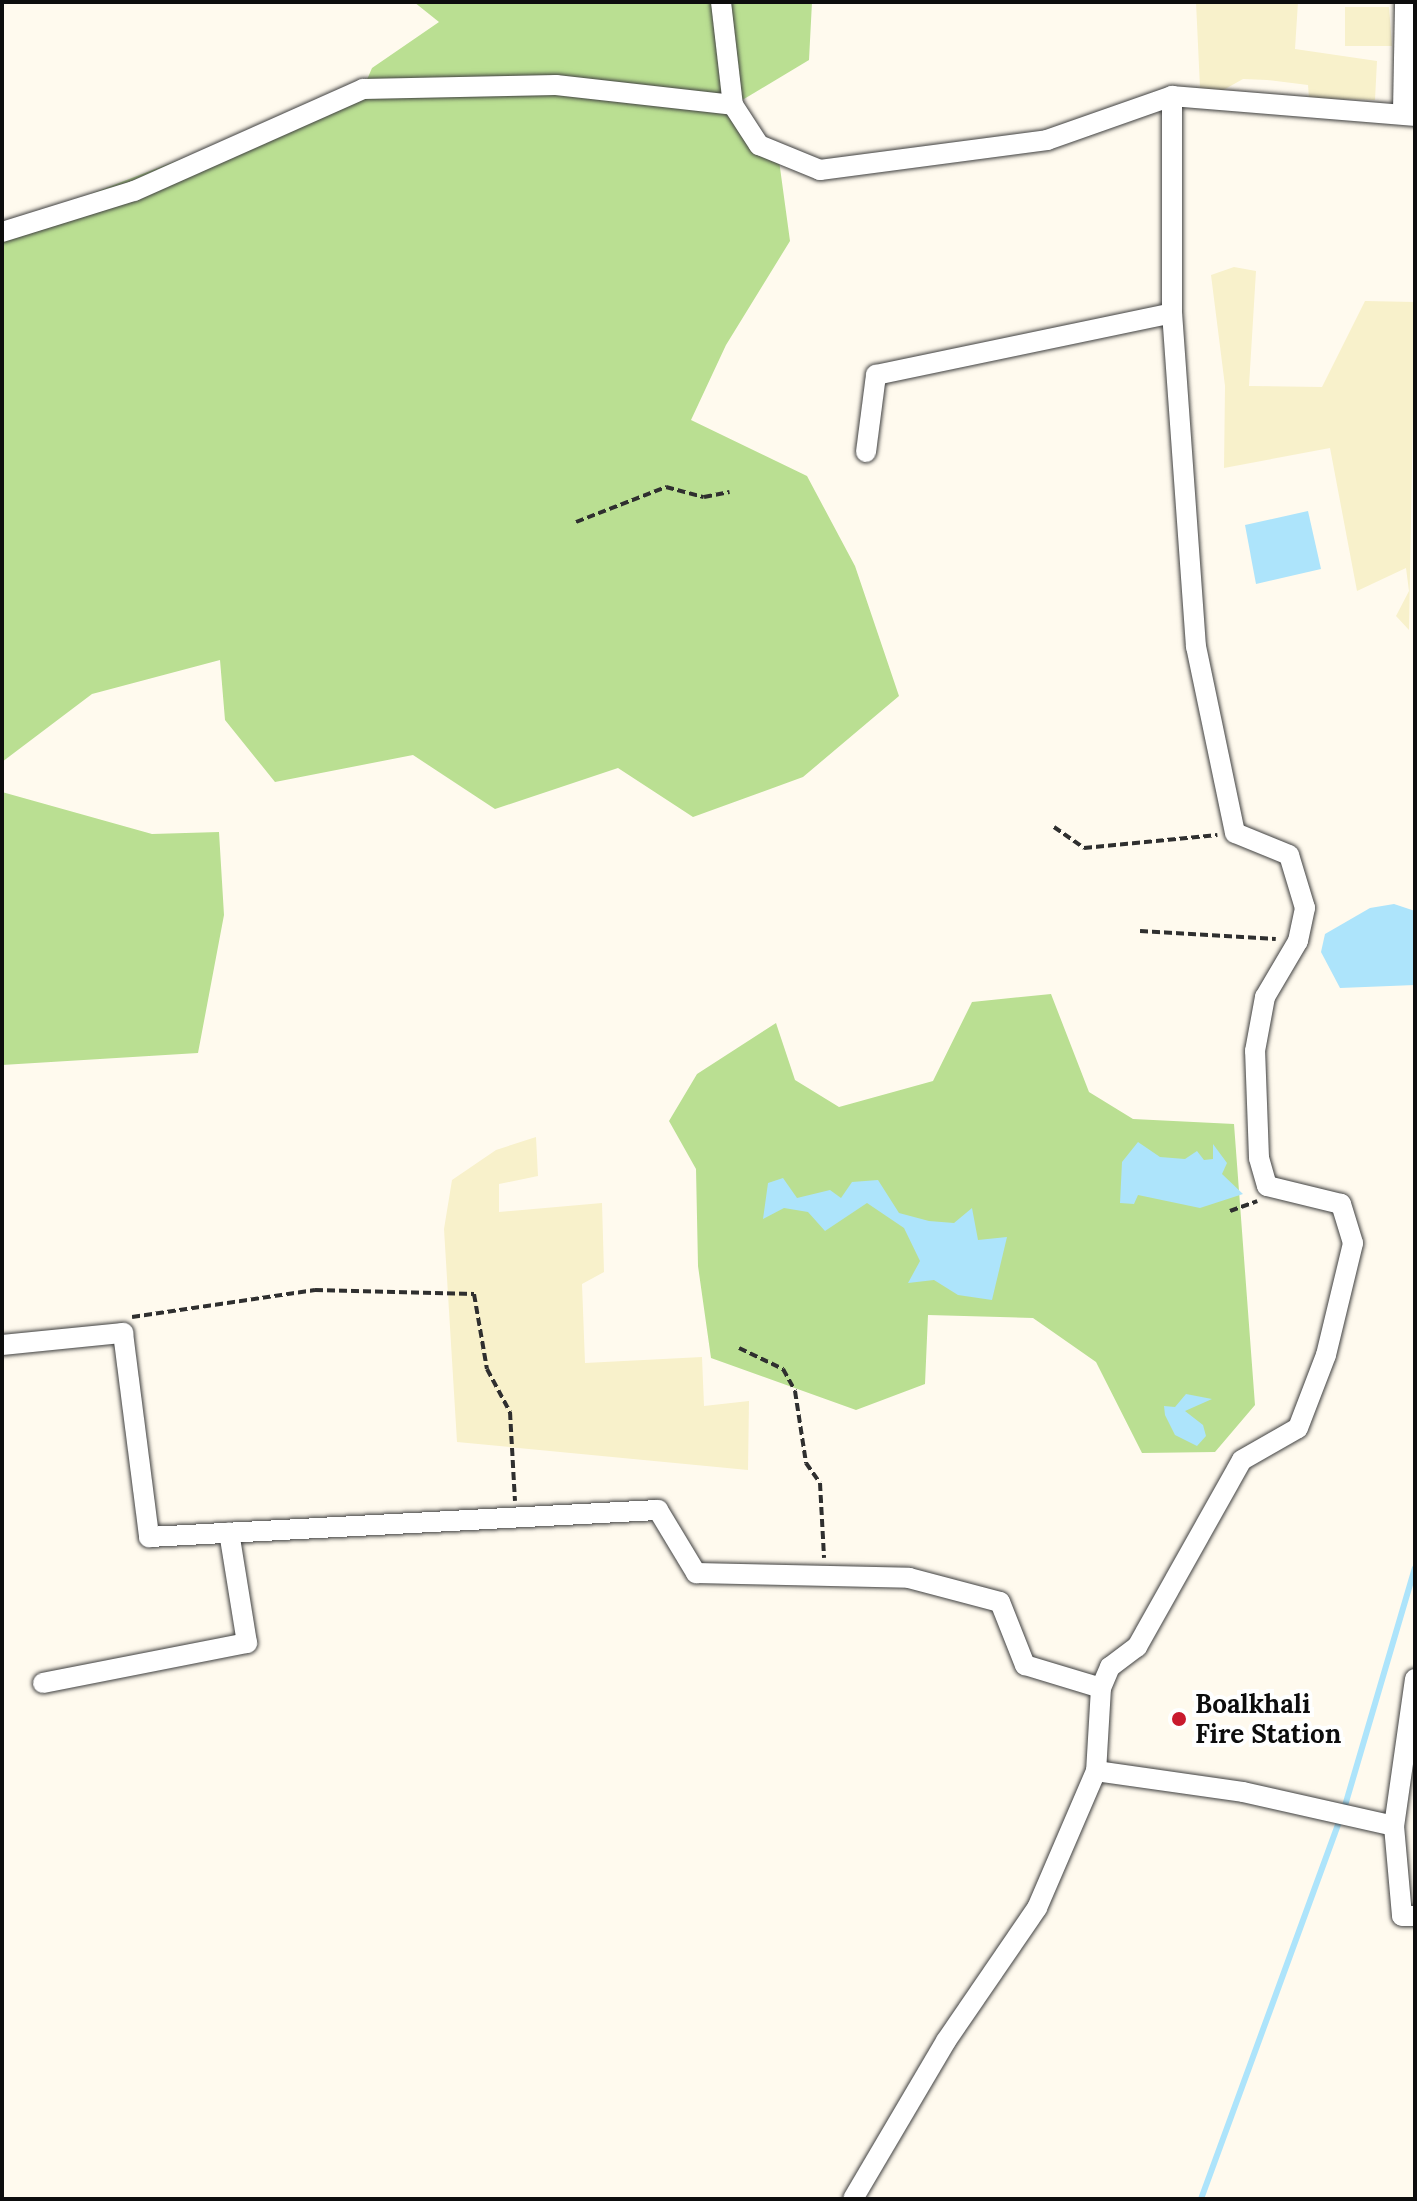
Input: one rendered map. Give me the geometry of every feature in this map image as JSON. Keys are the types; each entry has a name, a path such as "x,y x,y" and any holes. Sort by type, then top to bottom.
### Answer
{"street":[{"path":"721,2 733,105 759,145 820,170 1047,140 1172,96 1409,114 1405,2"},
{"path":"2,232 134,191 363,89 556,85 733,105"},
{"path":"853,2199 946,2041 1037,1908 1096,1771 1101,1688 1110,1667 1137,1647 1242,1460 1298,1428 1326,1355 1353,1243 1341,1204 1267,1186 1255,1051 1265,997 1298,941 1305,908 1289,855 1235,833 1187,577 1172,313 1172,96"},
{"path":"866,452 876,375 1172,313"},
{"path":"2,1345 123,1333 149,1537 517,1515 658,1510 696,1573 909,1578 1000,1602 1025,1665 1101,1688"},
{"path":"43,1683 247,1643 229,1532"},
{"path":"1415,1679 1394,1826 1402,1916 1415,1916"},
{"path":"1096,1771 1243,1792 1394,1826"}],"path":[{"path":"576,522 666,487 704,497 730,492"},
{"path":"1054,827 1084,848 1235,833"},
{"path":"1140,931 1298,941"},
{"path":"1230,1211 1261,1199 1267,1186"},
{"path":"116,1319 315,1290 474,1294 487,1369 510,1412 517,1515"},
{"path":"739,1348 783,1369 795,1391 806,1463 820,1483 825,1576"}],"shaded area":[{"path":"1196,2 1298,2 1295,49 1377,61 1375,100 1309,98 1308,85 1267,80 1243,79 1218,93 1200,88"},
{"path":"1345,7 1389,7 1392,46 1345,46"},
{"path":"1234,267 1256,271 1249,386 1322,387 1365,301 1415,302 1409,630 1396,616 1409,591 1406,568 1357,591 1330,448 1224,468 1225,386 1211,275"},
{"path":"536,1137 538,1176 499,1184 499,1212 602,1203 604,1272 582,1284 585,1363 702,1357 704,1406 749,1401 748,1470 457,1442 444,1229 452,1180 496,1150"}],"green space":[{"path":"414,2 812,2 809,60 734,105 778,153 790,241 726,345 691,420 807,476 855,566 899,696 803,777 693,817 618,768 495,809 413,755 275,782 225,720 220,660 92,694 2,762 2,228 363,89 372,68 439,22"},
{"path":"2,792 152,834 219,832 224,915 198,1053 2,1065"},
{"path":"1051,994 1089,1092 1133,1119 1234,1124 1255,1405 1215,1452 1142,1453 1096,1362 1033,1318 928,1315 925,1384 856,1410 711,1358 698,1266 696,1169 669,1121 697,1074 776,1023 795,1080 839,1107 933,1081 972,1002"}],"water":[{"path":"1308,511 1321,569 1256,584 1245,525"},
{"path":"1394,904 1415,911 1415,985 1340,988 1321,952 1325,934 1370,908"},
{"path":"1138,1142 1160,1157 1185,1159 1197,1151 1204,1160 1213,1159 1213,1144 1227,1163 1222,1174 1243,1194 1200,1208 1138,1195 1134,1204 1120,1203 1122,1162"},
{"path":"783,1178 797,1198 830,1190 841,1198 852,1182 878,1180 899,1213 929,1221 954,1223 972,1208 978,1240 1007,1237 992,1300 958,1295 934,1280 908,1283 920,1261 904,1228 867,1203 825,1231 808,1212 784,1208 763,1219 768,1183"},
{"path":"1186,1394 1212,1399 1185,1411 1203,1425 1206,1436 1197,1446 1175,1435 1165,1415 1164,1406 1175,1407"}],"waterway":[{"path":"1344,1809 1415,1568"},
{"path":"1201,2199 1340,1820"}],"place":[{"name":"Boalkhali Fire Station","path":"1179,1719"}]}
